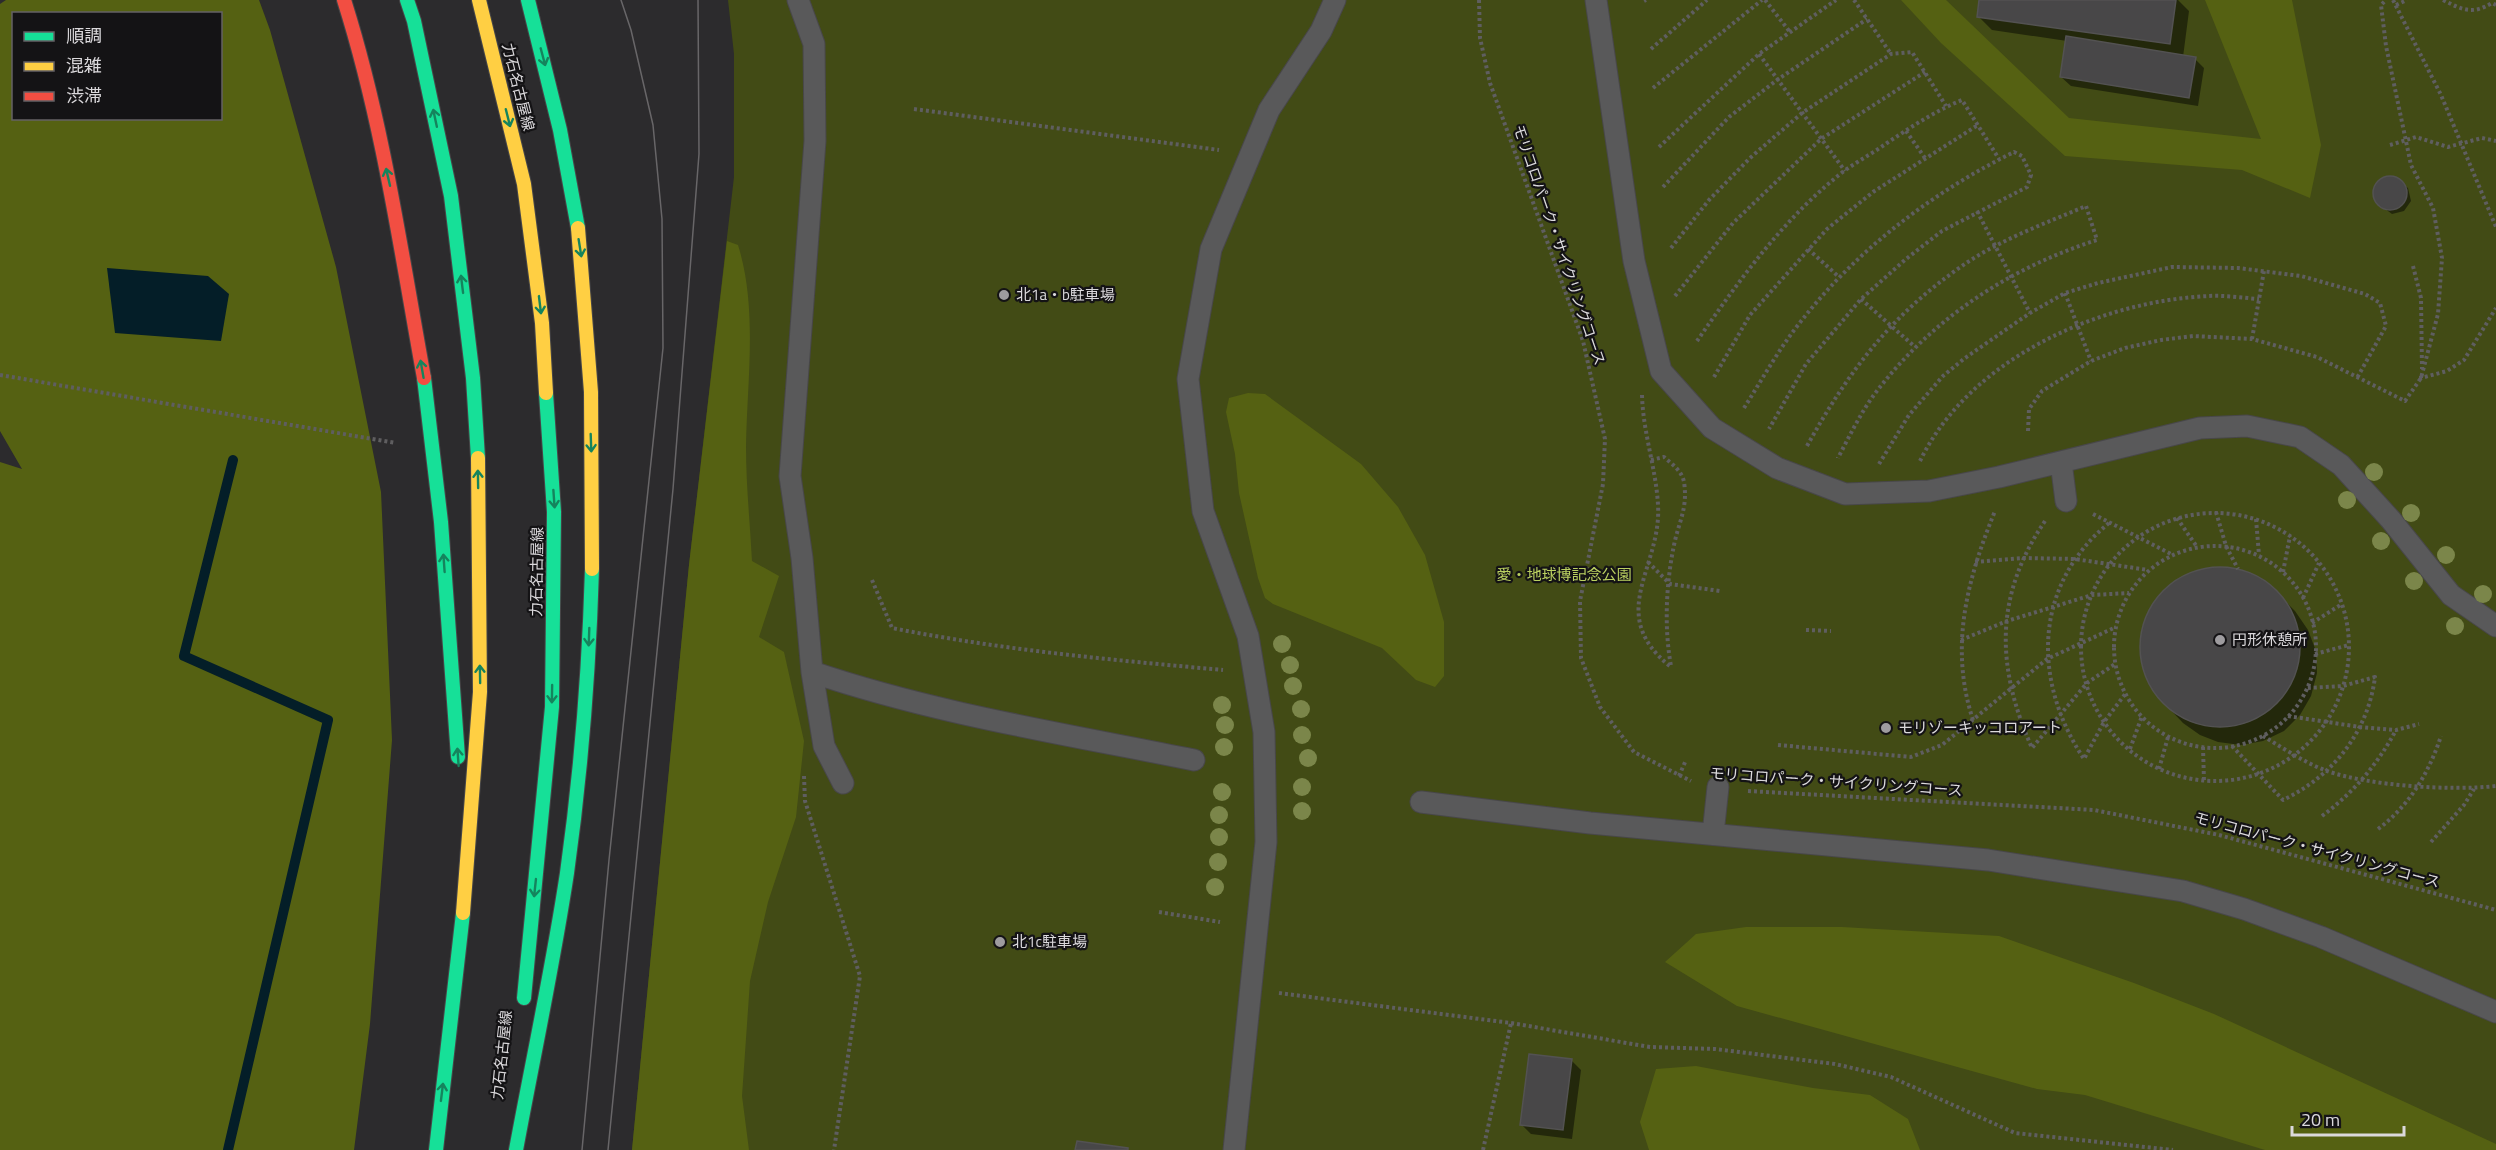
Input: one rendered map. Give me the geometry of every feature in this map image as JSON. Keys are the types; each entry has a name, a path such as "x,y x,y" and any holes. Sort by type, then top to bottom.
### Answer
{"main road":[{"path":"344,0 356,38 392,194 424,380 441,522 467,879"},
{"path":"407,0 414,21 451,196 473,378 478,457 480,692 467,879 436,1150"},
{"name":"力石名古屋線","path":"479,0 525,184 542,323 555,512 552,707 523,1010"},
{"path":"516,1150 564,887 578,783 588,661 593,512 589,368 582,261 557,110 528,0"},
{"name":"力石名古屋線","path":"510,1150 517,1068"}],"lane":[{"path":"798,0 814,44 815,141 790,476 802,558 812,672 824,746 843,783"},
{"path":"1234,1150 1266,842 1264,732 1248,636 1203,512 1188,379 1211,249 1269,110 1321,31 1335,0"},
{"path":"1596,0 1634,261 1661,371 1712,428 1777,468 1845,494 1929,491 2200,428 2247,426 2300,437 2342,465 2391,520 2451,594 2496,626"},
{"path":"2061,462 2066,501"},
{"path":"812,672 864,690 968,714 1194,760"},
{"path":"1713,834 1718,787"},
{"path":"1421,802 1590,823 1988,860 2183,891 2244,909 2321,937 2496,1012"}],"path":[{"name":"モリコロパーク・サイクリングコース","path":"1479,0 1480,38 1490,83 1583,341 1605,439 1603,484 1580,601 1581,658 1600,707 1634,752 1697,785 1766,792 2094,810 2219,835 2496,910"},
{"path":"1652,49 1707,0"},
{"path":"1653,88 1764,0 1790,32"},
{"path":"1659,147 1759,54 1836,0"},
{"path":"1854,0 1891,54"},
{"path":"2028,431 2029,409 2042,391 2091,361 2125,348 2193,336 2252,339 2317,357 2405,401 2421,378 2438,314 2442,258 2433,208 2411,165 2386,46 2382,5 2386,0"},
{"path":"2393,0 2441,95 2496,227"},
{"path":"2396,5 2407,0"},
{"path":"2443,0 2460,9 2478,11 2492,3 2496,5"},
{"path":"1663,187 1729,117 1867,19"},
{"path":"1671,248 1717,192 1750,158 1802,113 1891,54 1912,52 1946,106"},
{"path":"1759,54 1845,171"},
{"path":"1675,296 1733,223 1821,139 1925,72"},
{"path":"1697,341 1767,246 1804,207 1845,171 1906,130 1962,99 1999,159"},
{"path":"914,109 1251,154"},
{"path":"1714,377 1750,315 1827,229 1873,192 1978,125"},
{"path":"1906,130 1926,158"},
{"path":"2390,145 2416,137 2448,147 2482,138 2496,141"},
{"path":"1744,408 1783,346 1839,278 1881,238 1931,202 1999,159 2014,152 2022,156 2031,175 2026,187 1942,231 1861,299 1806,364 1769,429"},
{"path":"1807,446 1842,386 1865,354 1890,326 1961,266 1995,246 2086,206 2097,240 2060,252 2011,277 1976,296 1940,323 1879,387 1856,423 1838,458"},
{"path":"1977,211 2030,313"},
{"path":"1808,249 1839,278"},
{"path":"2413,266 2421,298 2423,338 2421,378"},
{"path":"1878,465 1909,415 1943,376 2030,313 2065,293 2098,283 2172,267 2265,271 2301,276 2365,294 2380,303 2386,326 2357,378"},
{"path":"2252,339 2265,271"},
{"path":"2065,293 2091,361"},
{"path":"1918,464 1942,423 1964,400 2011,361 2077,324 2151,302 2211,295 2259,299"},
{"path":"1861,299 1915,347"},
{"path":"2421,378 2446,371 2464,360 2496,308"},
{"path":"1650,460 1664,457 1684,479 1686,507 1674,545 1666,640 1671,667 1657,656 1642,635 1639,614 1640,592 1656,531 1658,506 1643,420 1641,385 1661,371"},
{"path":"0,375 432,450"},
{"path":"2115,664 2087,683 2032,748 2014,707 2005,643 2014,578 2034,537 2048,517 2066,501 2173,555"},
{"path":"1973,720 1966,697 1960,640 1963,610 1975,562 1995,511"},
{"path":"2216,513 2226,546 2238,569"},
{"path":"2216,513 2256,519 2290,536 2319,562 2333,583 2342,604 2349,645 2343,686 2326,722 2295,754 2258,774 2232,780 2204,781 2159,769 2130,749 2104,722 2087,683 2082,665 2081,642 2083,624 2092,595 2110,564 2138,537 2162,523 2177,518 2216,513"},
{"path":"2177,518 2197,547"},
{"path":"2256,519 2259,555"},
{"path":"2109,523 2091,538 2075,559 2062,582 2048,633 2050,686 2059,714 2084,759 2104,722 2126,693"},
{"path":"2283,572 2290,536"},
{"path":"2226,546 2259,555 2283,572 2303,598 2312,623 2315,654 2307,688 2288,716 2263,736 2232,746 2203,747 2168,737 2142,716 2126,693 2115,664 2116,627 2129,593 2149,570 2173,555 2197,547 2226,546"},
{"path":"1975,562 2024,558 2075,559 2149,570"},
{"path":"1647,562 1670,584 1720,591"},
{"path":"2303,598 2319,562"},
{"path":"872,580 892,628 952,640 1067,656 1254,672"},
{"path":"1960,640 2007,621 2092,595 2129,593"},
{"path":"2312,623 2342,604"},
{"path":"1778,745 1911,757 1942,746 2010,687 2048,659 2116,627"},
{"path":"1806,630 1831,631"},
{"path":"2315,654 2349,645"},
{"path":"2232,746 2283,800 2301,792 2343,755 2360,727 2374,691 2376,677 2343,686 2307,688"},
{"path":"2130,749 2142,716"},
{"path":"2288,716 2396,730 2419,724"},
{"path":"2322,816 2362,779 2387,747 2396,730"},
{"path":"2263,736 2327,771 2362,779 2419,786 2474,788 2496,786"},
{"path":"2378,829 2388,822 2419,786 2441,736"},
{"path":"2159,769 2168,737"},
{"path":"2203,747 2204,781"},
{"path":"1679,776 1686,760"},
{"path":"2431,842 2459,811 2474,788"},
{"path":"1159,912 1220,922"},
{"path":"1251,990 1511,1023 1650,1047 1715,1049 1835,1064 1891,1077 2015,1133 2173,1150"},
{"path":"1483,1150 1511,1023"}],"green space":[{"path":"6,0 259,0 270,30 336,267 381,492 392,740 370,1024 354,1150 0,1150 0,462 22,469 0,431 0,4"},
{"name":"愛・地球博記念公園","path":"728,0 2496,0 2496,1150 632,1150 689,565 734,177 734,54"},
{"path":"1901,0 1946,0 2069,118 2261,139 2205,0 2292,0 2321,145 2310,198 2242,170 2065,156 1941,43"},
{"path":"727,241 738,245 748,294 750,345 746,461 752,561 779,576 759,637 784,652 804,741 796,817 768,902 750,981 742,1096 749,1150 632,1150 689,565"},
{"path":"1248,393 1265,394 1361,464 1398,507 1425,555 1444,622 1444,676 1435,687 1416,680 1382,648 1273,604 1265,598 1258,578 1239,493 1235,454 1226,412 1229,398"},
{"path":"1746,927 1842,927 1999,936 2134,983 2214,1014 2496,1144 2496,1150 2265,1150 2085,1095 2037,1089 1737,1006 1665,962 1696,934"},
{"path":"1696,1066 1813,1088 1870,1095 1908,1119 1920,1150 1649,1150 1640,1122 1656,1069"}],"water":[{"path":"107,268 208,276 229,294 221,341 115,333"}],"building":[{"path":"1979,0 2176,0 2170,44 1977,17"},
{"path":"2066,36 2196,57 2189,98 2060,77"},
{"path":"2390,176 2402,181 2407,193 2402,205 2390,210 2378,205 2373,193 2378,181"},
{"name":"円形休憩所","path":"2220,567 2251,573 2276,591 2294,616 2300,647 2294,678 2276,703 2251,721 2220,727 2189,721 2164,703 2146,678 2140,647 2146,616 2164,591 2189,573"},
{"path":"1529,1054 1572,1059 1563,1130 1520,1125"},
{"path":"1077,1141 1128,1148 1128,1150 1075,1150"}],"waterway":[{"path":"228,1150 328,720 184,656 233,460"}],"tram line":[{"path":"582,1150 609,860 663,348 662,219 653,125 631,30 621,0"},
{"path":"608,1150 673,489 699,154 698,0"}],"traffic: fast":[{"path":"407,0 414,21 451,196 473,378 478,458"},
{"path":"528,0 560,130 578,228"},
{"path":"424,378 441,522 458,757"},
{"path":"524,998 552,707 554,512 546,393"},
{"path":"516,1150 556,943 572,835 584,722 592,569"},
{"path":"436,1150 463,913"}],"traffic: slow":[{"path":"479,0 524,184 542,323 546,393"},
{"path":"578,228 591,392 592,569"},
{"path":"463,913 480,692 478,458"}],"traffic: jam":[{"path":"344,0 358,46 380,140 424,378"}],"place":[{"name":"北1a・b駐車場","path":"1004,295"},
{"name":"円形休憩所","path":"2220,640"},
{"name":"モリゾーキッコロアート","path":"1886,728"},
{"name":"北1c駐車場","path":"1000,942"}]}
